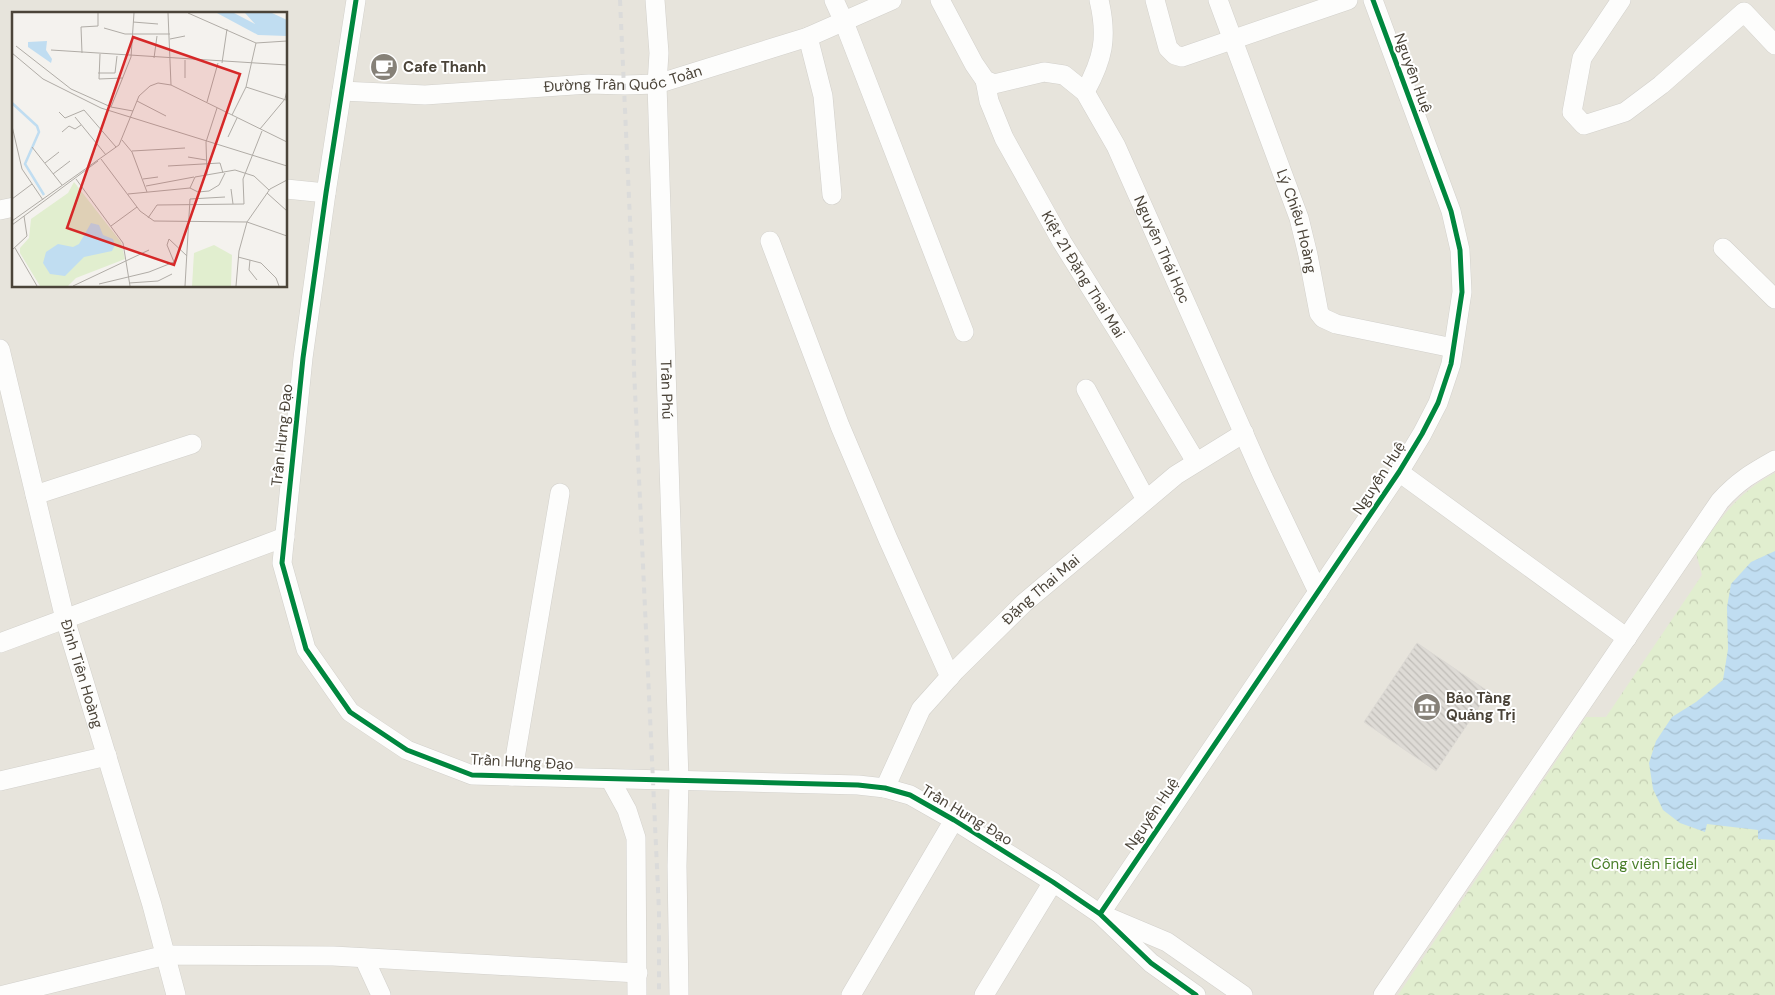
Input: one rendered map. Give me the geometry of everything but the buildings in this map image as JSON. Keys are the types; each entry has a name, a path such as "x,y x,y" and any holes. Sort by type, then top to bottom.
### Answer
{"street":[{"name":"Trần Hưng Đạo","path":"356,0 326,192 303,358 282,563 306,649 350,712 407,750 472,775 858,784 885,788 910,795 954,820 1053,882 1100,914 1151,963 1196,995"},
{"name":"Trần Phú","path":"655,0 659,53 657,84 679,780 677,866 679,995"},
{"path":"834,0 964,332"},
{"name":"Đường Trần Quốc Toản","path":"342,91 425,95 589,84 625,86 657,84 808,37 892,0"},
{"path":"940,0 984,80"},
{"path":"1086,92 1097,70 1103,50 1104,28 1099,0"},
{"path":"1154,0 1168,48 1175,55 1182,57 1348,0"},
{"name":"Lý Chiêu Hoàng","path":"1218,0 1299,218 1319,313 1329,322 1336,324 1453,348"},
{"name":"Nguyễn Huệ","path":"1100,914 1399,472 1438,403 1451,364 1462,292 1460,250 1453,221 1373,0"},
{"path":"1622,0 1582,58 1572,112 1584,125 1625,112 1661,85 1744,12 1775,45"},
{"path":"808,37 823,96 832,195"},
{"name":"Nguyễn Thái Học","path":"984,80 994,84 1044,72 1064,75 1086,92 1116,146 1244,433 1318,592"},
{"name":"Kiệt 21 Đặng Thai Mai","path":"984,80 989,101 1004,138 1062,242 1196,462"},
{"path":"288,189 326,192"},
{"path":"770,242 840,426 950,677"},
{"path":"1723,248 1775,299"},
{"name":"Đinh Tiên Hoàng","path":"0,349 65,618 152,904 176,995"},
{"path":"1086,389 1146,500"},
{"name":"Đặng Thai Mai","path":"885,788 921,709 950,677 1024,603 1176,475 1244,433"},
{"path":"35,494 192,444"},
{"path":"1383,995 1720,501 1740,481 1775,460"},
{"path":"1399,472 1627,638"},
{"path":"512,776 560,493"},
{"path":"0,643 285,537"},
{"path":"0,781 107,756"},
{"path":"610,778 627,810 636,838 637,995"},
{"path":"851,995 954,820"},
{"path":"984,995 1053,882"},
{"name":"Trần Hưng Đạo","path":"1100,914 1167,942 1243,995"},
{"path":"4,995 166,955 316,956 638,974"},
{"path":"364,958 381,995"}],"shaded area":[{"path":"0,0 1775,0 1775,995 0,995"}],"green space":[{"name":"Công viên Fidel","path":"1775,473 1775,995 1398,995 1586,717 1606,717 1702,575 1696,553 1739,498"}],"water":[{"path":"1775,551 1775,840 1758,839 1758,830 1707,824 1705,832 1680,823 1663,810 1653,789 1649,763 1656,741 1672,717 1696,702 1723,680 1728,649 1727,607 1731,584 1751,562"}],"railway":[{"path":"620,0 632,264 634,370 659,911 659,995"}],"cycle path":[{"path":"356,0 303,358 282,563 306,649 350,712 407,750 472,775 858,785 885,788 910,795 954,820 1053,882 1100,914 1151,963 1196,995"},
{"path":"1100,914 1399,472 1438,403 1451,364 1462,292 1460,250 1451,211 1373,0"}],"place":[{"name":"Cafe Thanh","path":"384,67"},
{"name":"Bảo Tàng Quảng Trị","path":"1427,707"}]}
